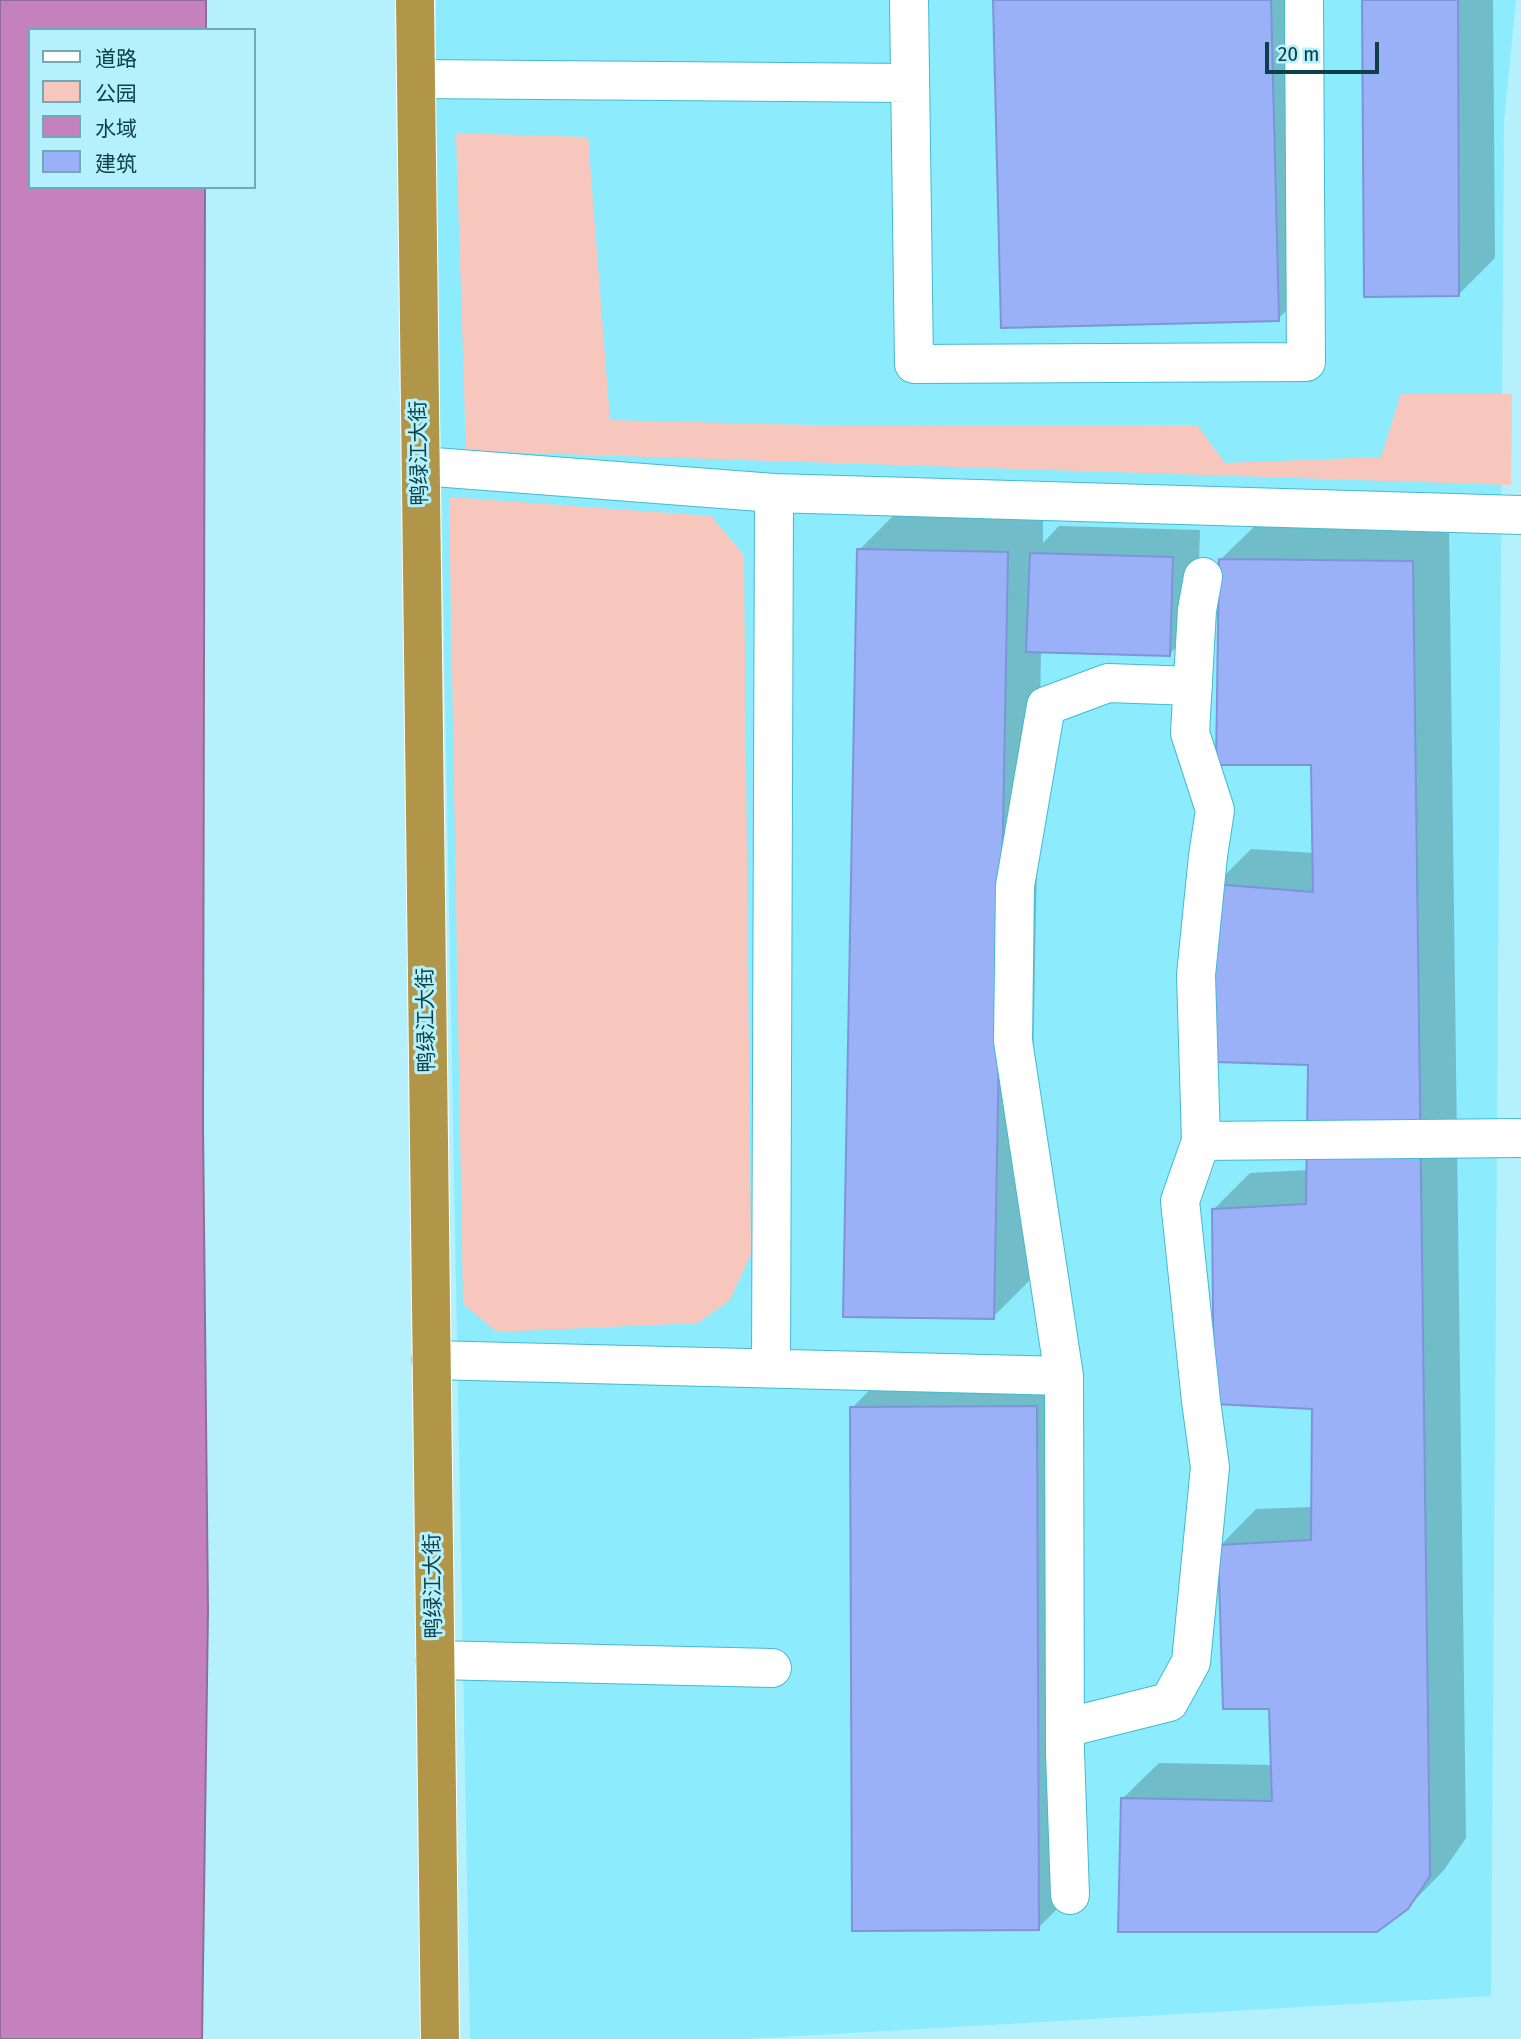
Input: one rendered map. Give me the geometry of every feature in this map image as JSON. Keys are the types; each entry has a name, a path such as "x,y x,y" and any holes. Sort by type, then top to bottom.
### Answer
{"highway":[{"name":"鸭绿江大街","path":"415,0 439,2039"}],"street":[{"path":"909,0 914,364 1306,362 1304,0"},
{"path":"416,79 911,83"},
{"path":"421,466 774,493 1521,515"},
{"path":"771,1368 774,493"},
{"path":"1065,1728 1169,1702 1191,1662 1210,1467 1180,1201 1201,1141 1196,975 1215,810 1190,733 1197,610 1203,576"},
{"path":"1070,1895 1065,1728 1064,1376 1013,1041 1015,886 1046,706 1108,683 1193,686"},
{"path":"1201,1141 1521,1138"},
{"path":"431,1360 1064,1376"},
{"path":"435,1660 772,1668"}],"shaded area":[{"path":"436,0 1516,0 1504,122 1491,1996 747,2039 470,2039 435,156"}],"green space":[{"path":"456,133 588,137 610,420 850,426 1197,425 1225,463 1381,457 1401,394 1512,394 1511,485 466,451"},
{"path":"449,497 711,516 744,555 751,1254 730,1300 698,1323 497,1332 463,1304"}],"water":[{"path":"0,0 206,0 206,28 28,28 28,189 205,189 203,1126 208,1610 202,2039 0,2039"}],"building":[{"path":"993,0 1271,0 1279,321 1001,328"},
{"path":"1362,0 1458,0 1459,296 1364,297"},
{"path":"857,549 1008,552 994,1319 843,1317"},
{"path":"1030,553 1173,557 1170,656 1026,652"},
{"path":"1219,559 1413,561 1430,1876 1408,1909 1377,1932 1118,1932 1121,1798 1272,1801 1269,1709 1223,1709 1218,1545 1311,1540 1312,1409 1214,1404 1212,1209 1306,1204 1308,1065 1216,1062 1213,884 1313,892 1311,765 1216,765"},
{"path":"1037,1406 1039,1930 852,1931 850,1407"}]}
